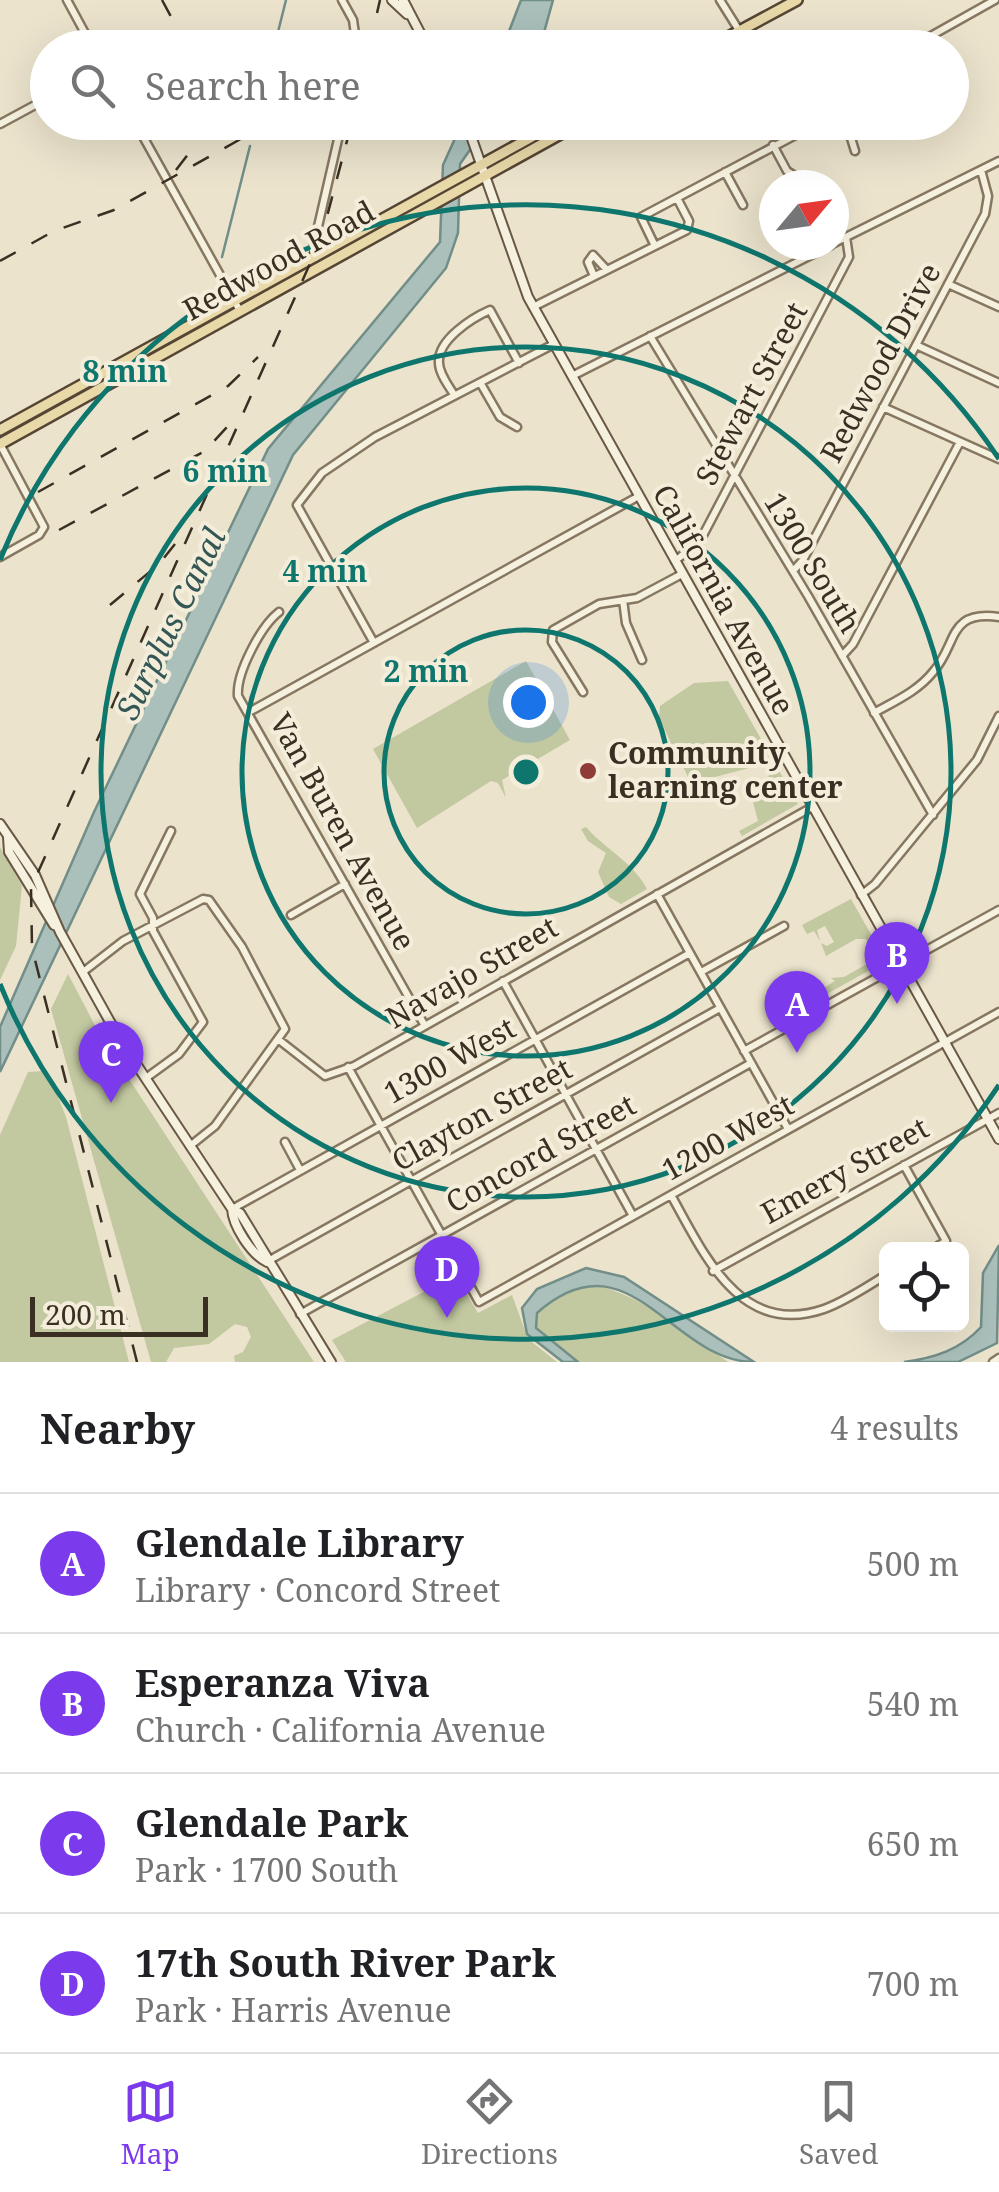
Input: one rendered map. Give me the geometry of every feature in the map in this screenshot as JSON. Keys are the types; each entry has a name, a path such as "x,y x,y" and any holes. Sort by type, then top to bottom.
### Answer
{"main road":[{"path":"392,0 408,14"},
{"path":"403,0 417,30"},
{"path":"742,30 797,0"},
{"name":"California Avenue","path":"474,140 533,306 999,1138"},
{"name":"Redwood Road","path":"0,430 234,300 432,204 532,140"},
{"name":"Redwood Road","path":"0,444 240,311 463,175 486,169 545,140"},
{"path":"0,824 19,847 48,899 67,945 146,1078 232,1209 259,1242 266,1262 332,1362"},
{"path":"8,838 9,852 60,932"}],"street":[{"path":"67,0 84,30"},
{"path":"342,0 354,30"},
{"path":"720,0 739,30"},
{"path":"939,30 983,3 995,0"},
{"path":"0,124 30,108"},
{"path":"145,140 240,311"},
{"path":"318,262 314,244 338,140"},
{"path":"655,246 641,217 786,140"},
{"path":"851,140 854,151"},
{"path":"773,146 788,170"},
{"path":"849,236 999,161"},
{"name":"Redwood Drive","path":"793,572 803,560 988,206 981,170"},
{"path":"725,172 744,206"},
{"path":"533,306 690,226 677,198"},
{"path":"594,276 588,262 593,255 607,270"},
{"path":"572,376 800,260"},
{"name":"Stewart Street","path":"675,561 699,543 847,260"},
{"path":"948,284 999,306"},
{"path":"453,394 439,367 439,356 467,322 490,310 519,363"},
{"name":"1300 South","path":"650,336 793,572 933,815"},
{"path":"374,643 298,505 322,473 453,394 481,384 554,344"},
{"path":"916,345 999,382"},
{"path":"481,384 500,417 517,427"},
{"path":"884,407 999,458"},
{"path":"842,656 854,644 960,442"},
{"path":"0,444 44,529 0,557"},
{"path":"280,612 267,623 238,682 238,696 250,712 639,496"},
{"path":"583,692 551,634 599,604 644,595 682,574"},
{"path":"623,600 626,623 642,660"},
{"path":"874,713 932,674 962,623 977,616 999,617"},
{"name":"Van Buren Avenue","path":"250,712 425,1026"},
{"path":"861,894 876,884 977,760 999,716"},
{"name":"Navajo Street","path":"348,1068 812,807"},
{"path":"146,1078 174,1059 202,1022 140,891 171,831"},
{"path":"291,915 345,884"},
{"path":"657,894 788,1130"},
{"path":"82,972 153,925 198,900 209,900 284,1023 279,1040 215,1126 190,1146"},
{"path":"744,1051 999,910"},
{"path":"700,972 784,926"},
{"name":"1300 West","path":"232,1209 690,953"},
{"path":"503,981 633,1216"},
{"name":"Clayton Street","path":"266,1262 720,1008"},
{"name":"1200 West","path":"442,1236 478,1302 999,1012"},
{"path":"279,1040 324,1076 348,1068 442,1236"},
{"name":"Concord Street","path":"300,1314 751,1062"},
{"name":"Emery Street","path":"713,1270 999,1113"},
{"path":"285,1142 300,1170"},
{"path":"904,1164 944,1242"},
{"path":"671,1195 713,1270 730,1291 749,1304 790,1314 823,1309 879,1279"}],"green space":[{"path":"526,661 570,740 502,780 506,798 498,783 491,781 417,828 373,749"},
{"path":"728,681 798,804 742,836 739,831 758,821 753,802 768,797 759,781 769,776 764,764 696,782 688,777 678,756 667,761 661,748 671,743 659,717 660,706 694,683"},
{"path":"586,827 634,871 647,889 621,904 609,897 598,872 606,853 588,841 581,829"},
{"path":"0,847 22,886 16,946 0,980"},
{"path":"851,899 886,961 816,1000 814,994 835,981 831,978 844,977 874,960 866,939 856,939 826,956 821,943 827,946 834,942 825,926 817,930 820,941 814,931 807,934 802,925"},
{"path":"68,974 99,1033 314,1362 235,1362 234,1356 243,1352 251,1337 247,1327 235,1324 209,1344 174,1348 166,1362 151,1362 51,1009"},
{"path":"43,1071 52,1081 66,1117 129,1362 0,1362 0,1135 28,1072"},
{"path":"456,1275 478,1313 512,1295 528,1339 557,1362 346,1362 332,1340"},
{"path":"587,1283 644,1304 728,1362 578,1362 536,1328 537,1312 555,1296"}],"water":[{"path":"521,0 553,0 545,30 510,30"},
{"path":"454,140 477,140 460,164 458,233 446,268 293,455 0,1072 0,1027 94,812 268,449 440,242 443,165"},
{"path":"999,1245 997,1343 958,1362 904,1362 946,1352 981,1327 983,1273"},
{"path":"586,1268 624,1277 754,1362 725,1357 625,1292 598,1286 570,1292 537,1313 536,1328 578,1362 563,1362 527,1334 522,1308 537,1289"}],"waterway":[{"path":"278,30 286,0"},
{"path":"222,257 250,146"}],"railway":[{"path":"162,0 178,30"},
{"path":"373,30 380,0"},
{"path":"176,170 194,140"},
{"path":"0,261 54,231 114,210 239,140"},
{"path":"137,1362 32,948 31,888 321,239 347,140"},
{"path":"38,492 228,386 258,357"},
{"path":"59,530 205,451 228,426"},
{"path":"110,605 159,564 175,544"}],"place":[{"name":"Community learning center","path":"588,771"},
{"name":"Esperanza Viva","path":"897,1004"},
{"name":"Glendale Library","path":"797,1053"},
{"name":"Glendale Park","path":"111,1103"},
{"name":"17th South River Park","path":"447,1318"}],"water label":[{"name":"Surplus Canal","path":"171,624"}]}
